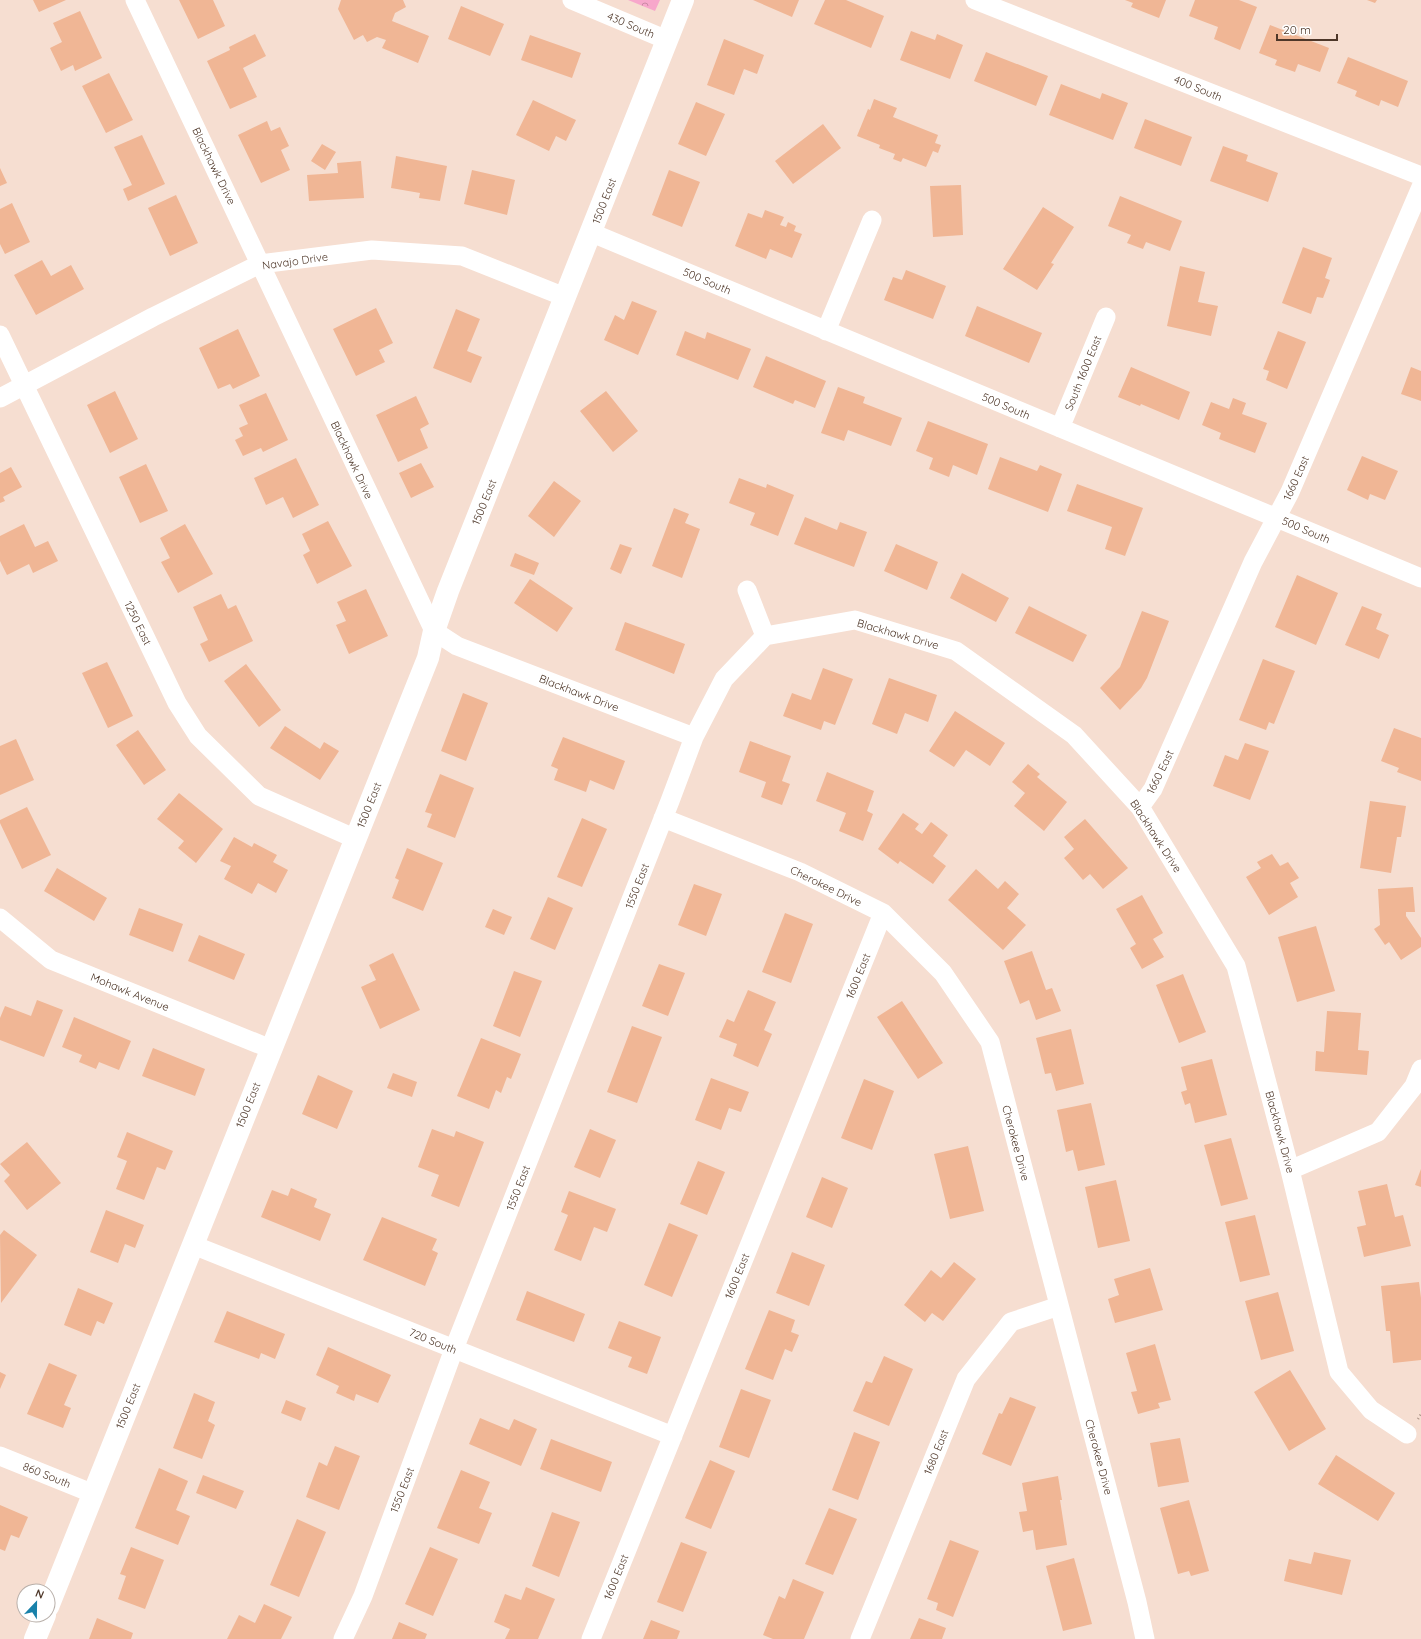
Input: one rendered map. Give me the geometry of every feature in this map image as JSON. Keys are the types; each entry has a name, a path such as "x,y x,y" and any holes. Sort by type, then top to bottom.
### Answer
{"street":[{"name":"Blackhawk Drive","path":"135,0 434,631 457,646 694,737"},
{"name":"430 South","path":"572,0 667,40"},
{"name":"1500 East","path":"56,1587 428,658 434,631 683,0"},
{"name":"400 South","path":"975,0 1421,176"},
{"name":"1660 East","path":"1140,807 1154,789 1252,562 1290,492 1421,187"},
{"path":"826,331 872,220"},
{"name":"500 South","path":"592,233 1421,578"},
{"name":"Navajo Drive","path":"0,398 153,317 260,264 372,250 462,256 565,297"},
{"name":"South 1600 East","path":"1060,428 1106,317"},
{"name":"1250 East","path":"0,335 177,703 198,736 260,796 356,839"},
{"path":"694,737 724,679 765,636 747,590"},
{"name":"Blackhawk Drive","path":"765,636 855,620 956,651 1074,734 1140,807 1236,966 1290,1170 1339,1372 1371,1410 1407,1434"},
{"name":"1550 East","path":"343,1639 363,1596 454,1350 664,818 694,737"},
{"name":"Cherokee Drive","path":"664,818 800,872 884,913 943,973 990,1042 1137,1602 1145,1639"},
{"name":"1600 East","path":"591,1639 884,913"},
{"name":"Mohawk Avenue","path":"0,918 51,960 271,1049"},
{"path":"1290,1170 1378,1132 1414,1086 1421,1069"},
{"name":"720 South","path":"193,1245 673,1436"},
{"name":"1680 East","path":"860,1639 966,1378 1011,1322 1059,1306"},
{"name":"860 South","path":"0,1456 94,1494"},
{"path":"35,1639 42,1623"}],"green space":[{"path":"628,0 660,0 655,11"}],"building":[{"path":"33,0 66,0 39,12"},
{"path":"179,0 213,0 225,26 198,39"},
{"path":"341,0 403,0 406,7 395,13 392,21 429,36 418,63 382,48 386,40 377,37 367,42 363,35 354,40 338,9"},
{"path":"753,0 799,0 792,17"},
{"path":"825,0 846,0 884,16 871,48 814,24"},
{"path":"1125,0 1166,0 1159,18 1131,7 1133,3"},
{"path":"1195,0 1239,0 1257,7 1240,50 1214,39 1218,27 1189,16"},
{"path":"1367,0 1377,0 1375,3"},
{"path":"461,6 504,24 490,56 448,39"},
{"path":"80,11 102,58 75,71 73,65 61,71 50,48 62,42 53,23"},
{"path":"1270,25 1329,48 1320,72 1298,64 1295,72 1275,65 1277,60 1259,53"},
{"path":"911,31 935,40 937,34 963,45 950,79 900,60"},
{"path":"255,34 266,56 243,68 257,97 230,109 207,61 230,50 229,47"},
{"path":"530,35 581,53 572,78 521,60"},
{"path":"724,39 764,55 757,74 744,69 734,95 707,85"},
{"path":"986,52 1048,76 1036,106 974,81"},
{"path":"1348,57 1408,81 1398,107 1381,100 1379,106 1355,96 1357,91 1337,83"},
{"path":"109,73 133,120 106,133 82,86"},
{"path":"1061,84 1100,99 1102,93 1128,103 1113,140 1049,115"},
{"path":"874,99 897,108 893,117 938,135 935,143 941,145 938,153 933,151 926,167 903,158 901,162 893,159 895,154 879,148 880,145 857,136 868,109 870,110"},
{"path":"533,100 576,120 566,141 556,136 549,151 516,135"},
{"path":"696,102 725,114 706,156 678,144"},
{"path":"1145,119 1192,137 1181,166 1134,148"},
{"path":"267,121 271,131 280,127 289,146 281,150 290,170 261,183 238,135"},
{"path":"823,124 841,148 793,184 775,161"},
{"path":"142,135 165,184 128,201 123,189 132,185 114,147"},
{"path":"322,144 336,152 325,170 311,161"},
{"path":"1223,146 1248,155 1246,161 1278,173 1268,202 1210,181"},
{"path":"396,156 447,166 440,201 419,198 420,193 391,188"},
{"path":"361,161 364,198 309,201 307,175 338,173 337,163"},
{"path":"0,168 7,183 0,186"},
{"path":"472,170 515,180 507,215 464,204"},
{"path":"669,170 700,182 682,227 652,215"},
{"path":"961,185 963,235 933,237 930,186"},
{"path":"176,195 198,243 170,256 148,208"},
{"path":"1120,196 1182,221 1170,251 1146,242 1143,249 1127,243 1131,235 1108,226"},
{"path":"12,203 30,242 5,254 0,244 0,209"},
{"path":"1043,207 1074,227 1051,263 1054,264 1037,290 1003,269"},
{"path":"765,210 784,217 780,225 786,227 788,222 796,226 794,231 802,234 792,258 770,249 766,259 735,246 748,213 762,218"},
{"path":"1303,247 1332,258 1325,278 1330,280 1323,298 1317,297 1311,314 1282,303"},
{"path":"42,260 51,276 71,265 84,289 36,315 14,275"},
{"path":"1180,266 1205,272 1198,302 1218,306 1211,336 1167,326"},
{"path":"906,270 946,286 933,319 884,300 893,277 902,280"},
{"path":"632,301 657,311 638,355 604,340 615,315 624,320"},
{"path":"977,306 1042,333 1029,363 965,336"},
{"path":"376,308 393,343 379,350 385,362 356,376 333,329"},
{"path":"456,309 480,319 467,351 482,357 471,383 433,368"},
{"path":"238,329 260,376 233,389 230,384 218,389 199,348"},
{"path":"685,331 705,339 707,332 751,349 738,380 676,355"},
{"path":"1278,331 1306,342 1287,389 1266,380 1269,371 1263,369"},
{"path":"766,356 826,381 815,408 795,400 793,404 753,387"},
{"path":"1131,367 1190,392 1179,420 1141,404 1140,406 1118,397"},
{"path":"1411,367 1421,371 1421,401 1401,394"},
{"path":"838,387 865,397 863,403 902,418 891,446 848,430 844,441 821,433"},
{"path":"115,391 138,439 110,453 87,405"},
{"path":"606,391 638,431 613,452 580,411"},
{"path":"266,393 288,440 263,452 261,448 243,456 235,440 243,436 239,428 248,424 239,405"},
{"path":"416,396 429,424 420,429 428,448 398,462 376,415"},
{"path":"1233,398 1246,403 1242,414 1267,423 1255,453 1219,439 1221,433 1202,425 1211,402 1229,409"},
{"path":"928,421 988,444 977,475 953,465 949,477 929,469 933,458 916,451"},
{"path":"1362,456 1398,471 1385,500 1370,494 1368,500 1347,490"},
{"path":"1000,457 1037,471 1040,465 1062,474 1048,512 988,489"},
{"path":"296,458 319,505 293,518 283,497 266,505 254,478"},
{"path":"421,463 434,487 411,498 399,473"},
{"path":"146,464 168,511 140,523 119,477"},
{"path":"11,467 22,487 3,497 5,501 0,503 0,473"},
{"path":"739,478 766,488 767,484 794,495 778,536 750,525 755,513 729,503"},
{"path":"554,481 581,501 554,537 528,516"},
{"path":"1077,484 1143,508 1125,556 1105,549 1112,527 1067,511"},
{"path":"674,508 689,514 685,523 700,529 682,578 652,566"},
{"path":"805,517 837,530 840,522 867,532 854,567 794,544"},
{"path":"328,521 352,566 317,584 303,555 310,551 302,534"},
{"path":"24,524 35,547 48,541 58,561 33,573 29,564 7,575 0,561 0,536"},
{"path":"185,524 213,574 178,593 161,562 170,558 160,538"},
{"path":"620,544 632,548 621,574 610,569"},
{"path":"896,544 938,562 927,590 884,571"},
{"path":"515,553 539,563 534,575 510,566"},
{"path":"962,573 1009,598 996,622 950,598"},
{"path":"1297,575 1338,593 1316,645 1275,627"},
{"path":"530,579 573,608 557,632 514,603"},
{"path":"366,589 388,636 349,654 336,625 346,621 337,602"},
{"path":"221,594 228,609 236,605 253,641 209,662 200,644 208,640 193,607"},
{"path":"1029,606 1087,635 1073,662 1015,633"},
{"path":"1362,606 1382,614 1376,629 1389,635 1379,659 1345,645"},
{"path":"1142,611 1169,621 1147,678 1141,688 1120,710 1100,688 1120,667"},
{"path":"625,622 685,644 674,674 615,650"},
{"path":"1263,659 1295,671 1274,724 1269,722 1266,730 1239,720"},
{"path":"107,662 133,716 108,728 82,673"},
{"path":"246,664 281,710 259,727 224,681"},
{"path":"823,668 853,679 835,725 824,721 821,730 783,716 792,693 811,700"},
{"path":"889,678 937,695 928,722 905,713 897,734 872,724"},
{"path":"463,693 488,703 466,761 441,751"},
{"path":"955,711 1005,743 990,766 966,750 954,767 929,751"},
{"path":"285,726 320,749 324,742 339,751 320,780 270,748"},
{"path":"1394,728 1421,738 1421,781 1397,772 1399,768 1381,761"},
{"path":"138,730 166,770 144,785 116,745"},
{"path":"563,737 625,761 614,790 590,780 586,792 554,780 558,769 551,766"},
{"path":"16,739 34,780 0,795 0,746"},
{"path":"750,741 791,756 782,781 790,784 782,805 761,797 766,782 739,772"},
{"path":"1245,743 1269,751 1250,800 1213,786 1225,755 1238,760"},
{"path":"1028,764 1040,774 1037,777 1067,802 1044,831 1014,806 1025,793 1012,782"},
{"path":"827,772 874,791 867,811 873,814 863,841 839,831 846,813 816,801"},
{"path":"440,774 474,788 455,838 427,827 432,814 425,812"},
{"path":"179,793 223,829 196,863 178,848 184,841 157,819"},
{"path":"1370,801 1406,806 1401,837 1397,837 1391,873 1360,868"},
{"path":"27,807 51,855 22,869 0,823 0,820"},
{"path":"903,813 919,824 915,829 922,834 931,822 948,835 933,856 946,866 933,884 900,861 898,864 878,849"},
{"path":"582,818 607,829 582,887 557,877"},
{"path":"1085,819 1128,868 1103,889 1090,874 1083,880 1064,858 1074,849 1064,837"},
{"path":"234,837 252,847 254,843 277,855 273,862 288,870 276,893 258,883 252,894 224,879 231,866 220,861"},
{"path":"407,848 443,863 423,911 392,898 399,880 395,878"},
{"path":"1272,854 1280,866 1288,862 1299,878 1290,883 1298,897 1269,915 1246,877 1261,868 1257,862"},
{"path":"57,868 107,898 94,921 44,891"},
{"path":"976,869 998,889 1005,881 1019,894 1007,908 1026,925 1003,950 948,900"},
{"path":"694,884 722,894 706,936 678,925"},
{"path":"1413,887 1415,912 1406,912 1406,916 1421,938 1421,947 1401,960 1389,942 1385,945 1374,929 1380,925 1378,889"},
{"path":"1142,895 1163,933 1153,939 1164,957 1142,969 1130,948 1136,944 1116,909"},
{"path":"548,897 573,908 555,950 530,939"},
{"path":"139,908 183,924 173,952 129,935"},
{"path":"493,909 512,917 504,935 485,927"},
{"path":"785,913 813,924 791,983 762,972"},
{"path":"1316,926 1335,991 1297,1002 1278,937"},
{"path":"199,935 245,954 234,980 188,961"},
{"path":"1032,951 1046,990 1052,988 1061,1011 1036,1020 1029,1000 1020,1004 1004,961"},
{"path":"393,953 420,1010 380,1029 361,987 376,980 369,965"},
{"path":"659,964 685,973 668,1016 642,1006"},
{"path":"514,971 542,981 520,1037 493,1026"},
{"path":"1183,974 1206,1032 1179,1043 1156,985"},
{"path":"748,990 776,1002 764,1030 772,1034 758,1067 733,1056 737,1044 719,1037 727,1019 734,1022"},
{"path":"37,1000 63,1010 44,1057 0,1040 0,1018 5,1006 31,1016"},
{"path":"902,1001 943,1063 918,1079 877,1017"},
{"path":"1327,1011 1361,1013 1358,1050 1369,1051 1367,1075 1315,1071 1316,1051 1324,1052"},
{"path":"74,1017 131,1041 119,1070 99,1062 96,1069 79,1062 82,1055 62,1047"},
{"path":"632,1026 662,1037 637,1103 607,1092"},
{"path":"1071,1029 1084,1084 1056,1091 1051,1073 1045,1074 1036,1038"},
{"path":"481,1038 521,1054 511,1079 507,1077 501,1093 496,1090 489,1109 457,1096"},
{"path":"153,1048 205,1069 195,1096 142,1076"},
{"path":"1212,1059 1227,1115 1195,1123 1190,1103 1185,1105 1181,1092 1187,1090 1181,1067"},
{"path":"393,1073 417,1082 412,1097 387,1088"},
{"path":"318,1075 353,1091 337,1129 302,1114"},
{"path":"711,1078 749,1092 741,1112 729,1108 721,1130 695,1120"},
{"path":"864,1079 894,1091 872,1150 841,1138"},
{"path":"1091,1103 1105,1165 1078,1171 1073,1150 1066,1152 1057,1110"},
{"path":"432,1129 454,1137 456,1131 484,1142 459,1207 431,1196 439,1175 418,1167"},
{"path":"590,1129 616,1140 600,1178 574,1167"},
{"path":"127,1132 173,1151 165,1170 157,1167 144,1200 116,1189 127,1161 117,1157"},
{"path":"1231,1138 1248,1199 1221,1206 1204,1145"},
{"path":"27,1142 61,1183 27,1210 4,1181 10,1175 0,1164"},
{"path":"968,1146 984,1211 950,1219 934,1154"},
{"path":"698,1161 725,1172 707,1215 680,1204"},
{"path":"1421,1169 1421,1187 1415,1185"},
{"path":"822,1177 848,1188 832,1228 806,1217"},
{"path":"1116,1180 1130,1241 1098,1248 1085,1187"},
{"path":"1387,1184 1395,1217 1403,1215 1411,1246 1364,1257 1357,1227 1366,1225 1358,1191"},
{"path":"291,1188 317,1199 314,1207 331,1214 320,1241 261,1217 272,1190 288,1196"},
{"path":"569,1191 616,1209 607,1232 594,1227 581,1261 554,1250 568,1215 561,1212"},
{"path":"106,1210 144,1225 135,1248 125,1244 118,1263 90,1252"},
{"path":"1255,1215 1270,1275 1240,1282 1225,1222"},
{"path":"382,1217 437,1239 432,1250 438,1253 425,1286 363,1260"},
{"path":"669,1223 698,1235 672,1297 644,1285"},
{"path":"4,1230 37,1255 1,1303 0,1235"},
{"path":"792,1252 825,1265 809,1306 776,1293"},
{"path":"954,1262 976,1279 943,1321 932,1313 925,1322 904,1305 931,1270 941,1278"},
{"path":"1150,1268 1163,1310 1115,1323 1108,1299 1119,1295 1114,1279"},
{"path":"1419,1282 1421,1298 1421,1360 1393,1363 1390,1331 1386,1331 1381,1286"},
{"path":"78,1288 113,1303 104,1324 97,1321 91,1336 64,1325"},
{"path":"527,1291 585,1314 574,1342 516,1320"},
{"path":"1278,1292 1294,1351 1261,1360 1245,1301"},
{"path":"769,1310 795,1320 791,1332 799,1335 792,1352 785,1349 773,1380 745,1369"},
{"path":"227,1311 285,1334 275,1359 261,1353 259,1359 214,1342"},
{"path":"619,1321 661,1337 647,1374 628,1367 632,1357 608,1348"},
{"path":"1155,1344 1171,1400 1158,1403 1160,1408 1138,1414 1131,1392 1137,1391 1126,1353"},
{"path":"328,1347 391,1375 378,1403 356,1394 354,1401 336,1393 339,1386 316,1375"},
{"path":"884,1356 913,1369 889,1426 853,1411 866,1381 872,1383"},
{"path":"49,1363 77,1375 64,1405 71,1408 63,1428 27,1414"},
{"path":"1290,1370 1326,1429 1289,1451 1254,1392"},
{"path":"0,1372 6,1375 0,1389"},
{"path":"741,1389 771,1400 749,1458 719,1447"},
{"path":"194,1393 215,1402 208,1421 215,1425 202,1459 173,1448"},
{"path":"1010,1397 1036,1407 1011,1466 982,1454 999,1413 1002,1414"},
{"path":"286,1400 306,1408 301,1421 281,1413"},
{"path":"480,1418 509,1430 514,1419 537,1429 521,1466 469,1444"},
{"path":"854,1432 880,1442 858,1500 832,1490"},
{"path":"1180,1438 1189,1482 1158,1487 1150,1443"},
{"path":"551,1439 612,1462 601,1492 540,1469"},
{"path":"335,1446 360,1456 339,1510 306,1497 319,1462 327,1466"},
{"path":"1336,1455 1395,1493 1378,1521 1318,1484"},
{"path":"710,1460 735,1471 711,1529 685,1518"},
{"path":"159,1468 188,1481 176,1510 190,1516 178,1545 135,1528"},
{"path":"461,1470 490,1482 479,1508 492,1513 479,1544 437,1528"},
{"path":"203,1475 244,1491 236,1509 196,1493"},
{"path":"1058,1476 1067,1545 1036,1550 1033,1530 1023,1532 1019,1512 1027,1511 1022,1483"},
{"path":"1189,1500 1209,1571 1191,1576 1189,1571 1178,1574 1160,1508"},
{"path":"0,1505 28,1517 19,1538 11,1535 5,1551 0,1549"},
{"path":"829,1508 857,1519 833,1575 805,1564"},
{"path":"552,1512 580,1522 559,1577 532,1566"},
{"path":"297,1519 326,1532 299,1597 270,1585"},
{"path":"950,1540 979,1551 953,1617 936,1610 938,1603 927,1599"},
{"path":"681,1542 707,1552 683,1612 657,1602"},
{"path":"131,1547 164,1560 145,1609 118,1599 126,1576 120,1574"},
{"path":"430,1547 458,1559 433,1616 405,1604"},
{"path":"1314,1552 1351,1560 1342,1595 1284,1581 1289,1559 1311,1564"},
{"path":"1074,1558 1092,1624 1063,1631 1046,1566"},
{"path":"793,1579 824,1592 804,1639 773,1639 763,1635 779,1596 785,1599"},
{"path":"526,1587 555,1599 538,1639 505,1639 510,1629 494,1622 505,1594 521,1600"},
{"path":"264,1604 292,1617 281,1639 227,1639 239,1615 255,1623"},
{"path":"97,1618 133,1633 131,1639 89,1639"},
{"path":"919,1618 946,1628 942,1639 910,1639"},
{"path":"651,1620 680,1631 677,1639 643,1639"},
{"path":"399,1622 427,1634 425,1639 392,1639"}]}
